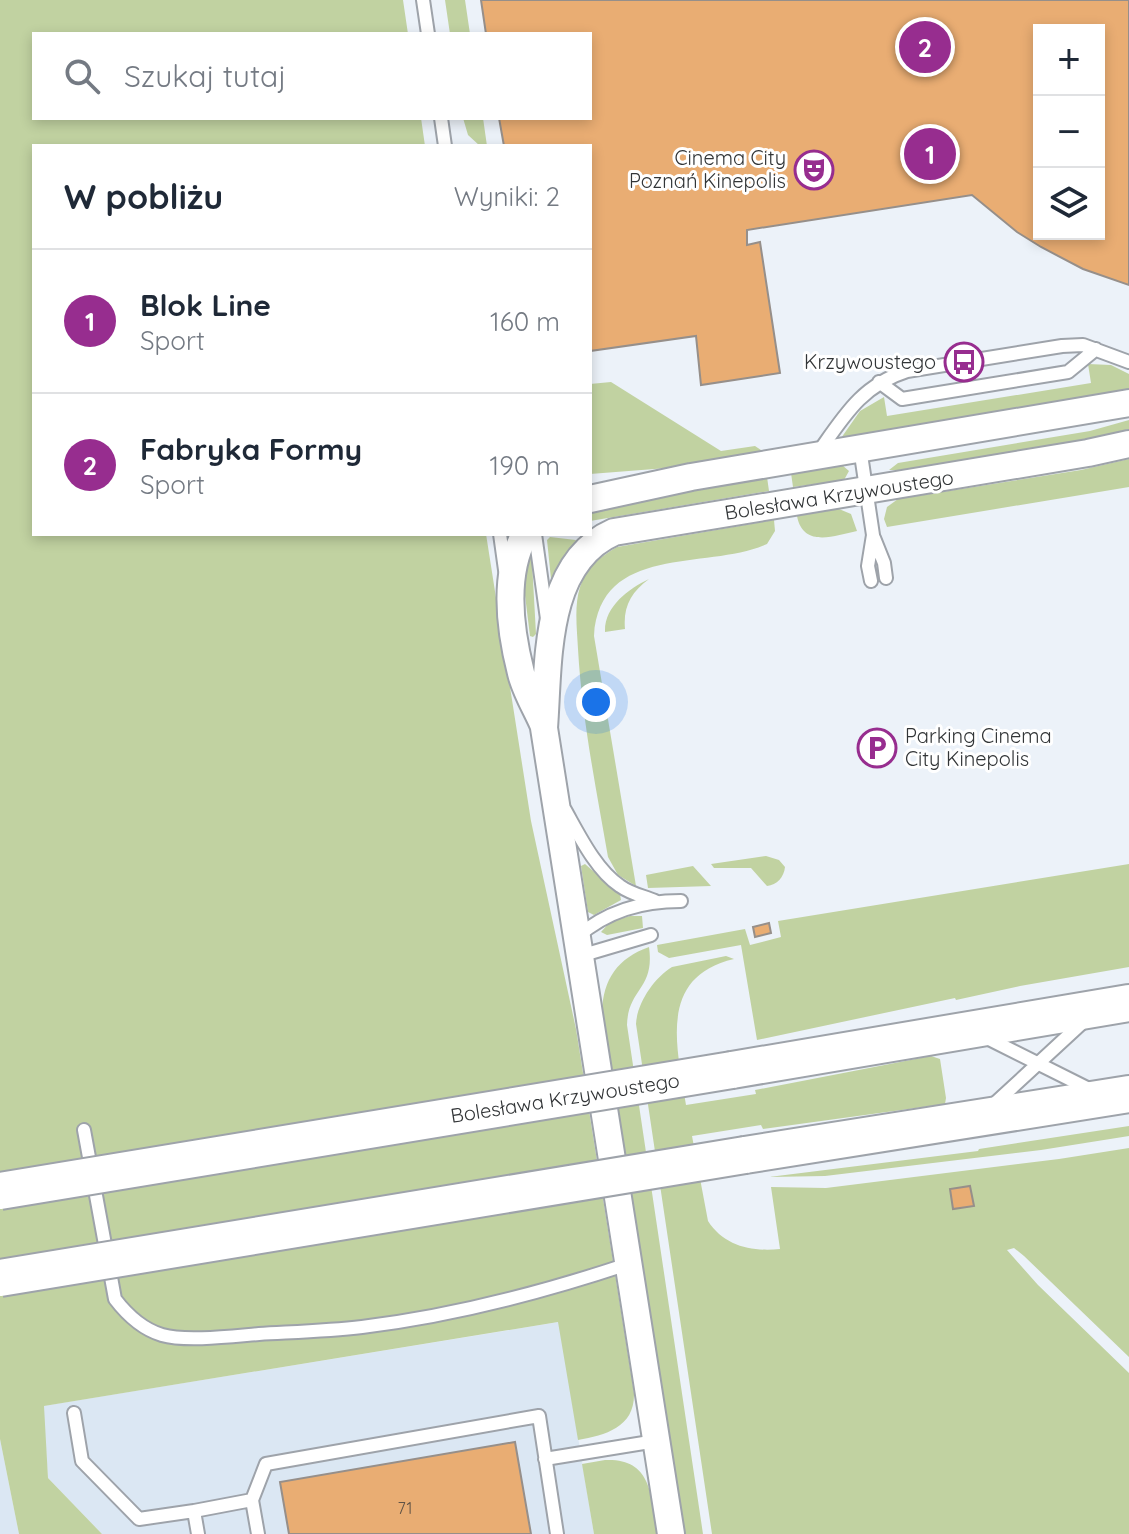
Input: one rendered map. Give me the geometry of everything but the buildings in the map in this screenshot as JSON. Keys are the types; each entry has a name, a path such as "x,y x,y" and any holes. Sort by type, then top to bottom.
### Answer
{"main road":[{"name":"Bolesława Krzywoustego","path":"0,1191 1113,1006"},
{"path":"0,1278 1117,1096"}],"street":[{"path":"860,448 1129,403"},
{"name":"Bolesława Krzywoustego","path":"544,728 555,614 568,579 602,532 866,491 1129,444"},
{"name":"Bolesława Krzywoustego","path":"592,499 691,477 860,448"},
{"path":"524,536 513,563 510,604 521,675 544,728 671,1534"}],"lane":[{"path":"423,0 428,32"},
{"path":"441,120 445,144"},
{"path":"816,455 851,407 879,382 907,371 1083,345 1129,362"},
{"path":"879,382 902,399 1068,372 1096,349"},
{"path":"860,448 873,535 884,563 886,578"},
{"path":"592,486 632,490"},
{"path":"871,581 868,566 873,535"},
{"path":"500,536 510,604"},
{"path":"535,536 551,646"},
{"path":"554,792 607,874 632,893 655,901"},
{"path":"578,947 612,912 655,901 681,901"},
{"path":"578,947 651,935"},
{"path":"980,1117 1038,1062 1113,1006"},
{"path":"971,1030 1117,1096"},
{"path":"84,1130 115,1299 142,1326 167,1336 225,1337 388,1323 456,1312 531,1294 628,1264"},
{"path":"74,1413 82,1461 139,1519 252,1500"},
{"path":"258,1534 252,1500 266,1464 539,1416 557,1534"},
{"path":"545,1459 656,1441"},
{"path":"194,1511 198,1534"}],"shaded area":[{"path":"559,1322 594,1534 102,1534 48,1478 43,1406"},
{"path":"0,1439 19,1534 0,1534"}],"green space":[{"path":"0,0 403,0 408,32 32,32 32,120 421,120 425,144 32,144 32,536 486,536 531,821 576,1029 634,1393 633,1405 630,1414 617,1427 578,1440 558,1322 44,1406 48,1478 102,1534 19,1534 0,1439"},
{"path":"445,0 465,0 470,32 450,32"},
{"path":"464,120 483,120 487,144 478,144 468,135"},
{"path":"1088,364 1111,365 1129,374 1129,394 839,441 860,411 884,397 887,416 1091,383"},
{"path":"611,382 721,451 755,446 764,452 719,464 592,474 592,384"},
{"path":"1129,420 1129,429 1080,441 889,470 898,463 1090,431"},
{"path":"1129,459 1129,487 887,527 884,519 887,507 898,499 1081,470"},
{"path":"842,465 849,471 844,480 793,487 791,473"},
{"path":"767,477 769,491 592,521 592,506"},
{"path":"839,509 851,514 857,531 829,537 813,536 800,526 797,516"},
{"path":"774,520 775,531 767,544 743,552 661,565 636,573 616,586 601,606 594,636 636,886 618,875 608,857 580,675 576,618 580,587 595,563 617,547"},
{"path":"550,537 576,540 551,579 547,540"},
{"path":"531,544 536,634 533,637 530,636 522,571"},
{"path":"649,579 637,589 630,601 625,614 625,629 605,632 613,607 633,588"},
{"path":"766,856 779,860 785,867 779,880 767,886 751,868 714,868 711,864"},
{"path":"585,864 620,894 621,900 594,915 588,912 581,866"},
{"path":"1129,864 1129,967 955,998 757,1040 741,945 669,958 658,952 657,945 745,929 750,945 781,937 778,921"},
{"path":"693,866 711,886 648,888 646,875"},
{"path":"642,916 643,928 607,935 601,932 610,922"},
{"path":"649,947 648,972 628,1013 627,1025 703,1534 685,1534 602,1012 605,989 614,971 629,957"},
{"path":"726,956 734,959 709,968 693,981 683,998 677,1039 686,1105 756,1094 755,1090 931,1056 940,1059 946,1098 945,1104 692,1136 708,1221 730,1242 749,1248 780,1249 771,1187 826,1188 1129,1148 1129,1357 1024,1256 1014,1248 1007,1250 1038,1285 1129,1373 1129,1534 712,1534 636,1024 643,1000 665,972 672,967"},
{"path":"1129,1126 1129,1136 1041,1150 825,1176 769,1177 978,1151"},
{"path":"621,1461 641,1473 651,1494 657,1534 594,1534 582,1464"}],"place":[{"name":"Fabryka Formy","path":"925,47"},
{"name":"Blok Line","path":"930,154"},
{"name":"Cinema City Poznań Kinepolis","path":"814,170"},
{"name":"Krzywoustego","path":"964,362"},
{"name":"Parking Cinema City Kinepolis","path":"877,748"}]}
